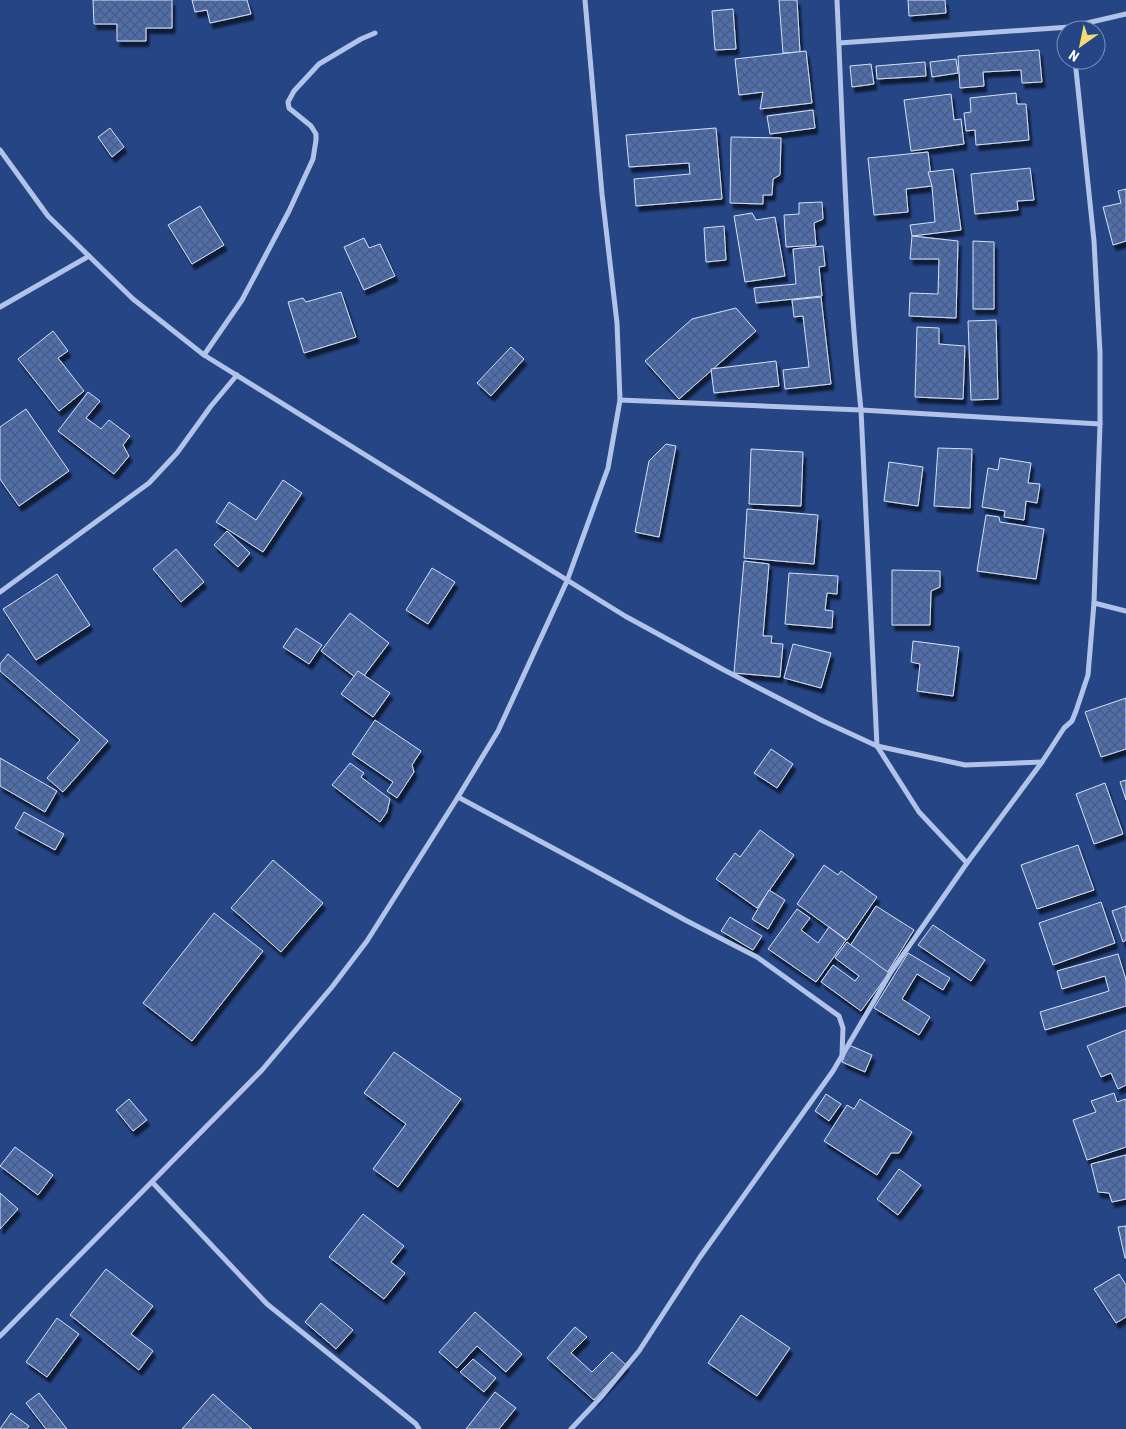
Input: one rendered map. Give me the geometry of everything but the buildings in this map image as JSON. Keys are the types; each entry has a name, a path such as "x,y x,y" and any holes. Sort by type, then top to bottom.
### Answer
{"street":[{"path":"0,1336 262,1070 368,941 498,731 567,581 608,468 620,400 617,323 602,194 585,0"},
{"path":"837,0 844,160 861,410 877,746 919,812 967,862"},
{"path":"1102,20 1126,14"},
{"path":"838,43 1056,29"},
{"path":"204,355 242,300 289,211 313,160 316,134 311,126 289,108 288,102 294,91 318,64 375,33"},
{"path":"571,1429 602,1396 639,1351 700,1257 833,1071 892,972 967,862 1042,762 1064,728 1072,721 1088,675 1094,603 1100,424 1100,353 1094,241 1076,70"},
{"path":"0,150 48,216 133,299 204,355 625,616 724,670 823,721 877,746 965,765 1042,762"},
{"path":"0,307 89,256"},
{"path":"0,592 149,483 177,452 237,375"},
{"path":"620,400 861,410 1100,424"},
{"path":"1094,603 1126,611"},
{"path":"458,798 757,957 839,1016 843,1028 842,1054"},
{"path":"152,1182 267,1304 416,1424 419,1429"}]}
